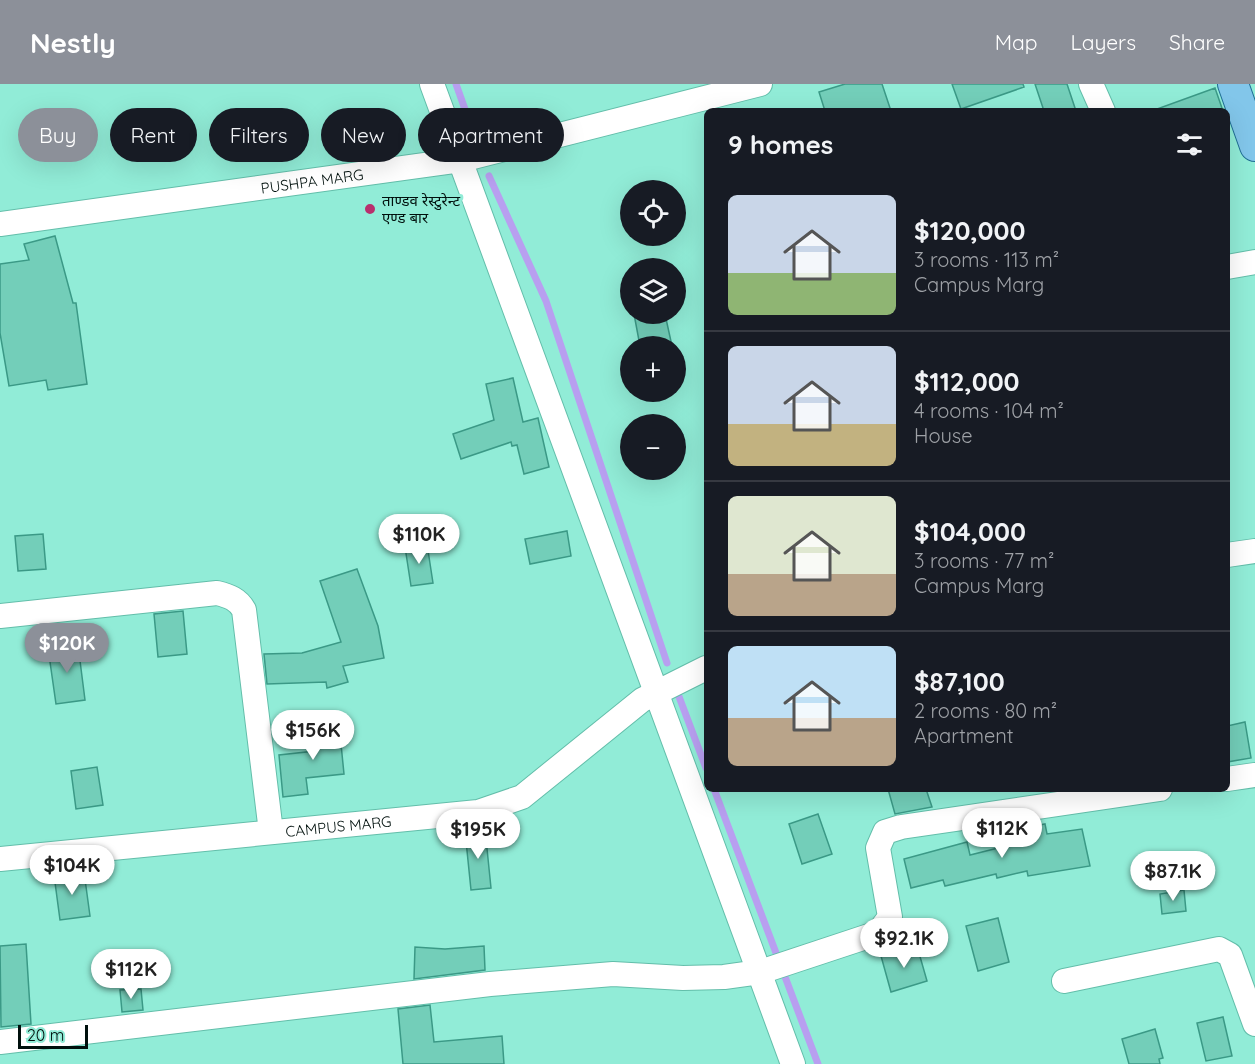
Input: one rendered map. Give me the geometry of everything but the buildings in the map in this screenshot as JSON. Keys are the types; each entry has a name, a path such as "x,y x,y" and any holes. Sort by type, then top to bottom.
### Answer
{"main road":[{"path":"1233,84 1255,146"}],"street":[{"path":"432,84 441,108"},
{"name":"PUSHPA MARG","path":"564,134 760,84"},
{"path":"1091,84 1101,108"},
{"name":"PUSHPA MARG","path":"0,224 446,162"},
{"path":"461,162 793,1064"},
{"path":"1230,266 1255,262"},
{"path":"1230,555 1255,551"},
{"path":"0,616 217,593 232,597 241,603 244,610 271,832"},
{"name":"CAMPUS MARG","path":"0,859 478,812 522,797 642,700 704,669"},
{"path":"1230,779 1255,775"},
{"path":"0,1042 490,984 613,974 682,978 760,972 878,933 890,917 878,848 885,832 901,827 1140,792"},
{"path":"1064,981 1219,950 1230,955 1255,1024"}],"waterway":[{"path":"456,84 465,108"},
{"path":"489,176 546,301 667,663"},
{"path":"678,694 704,763"},
{"path":"715,792 818,1064"}],"place":[{"name":"ताण्डव रेस्टुरेन्ट एण्ड बार","path":"370,209"}]}
